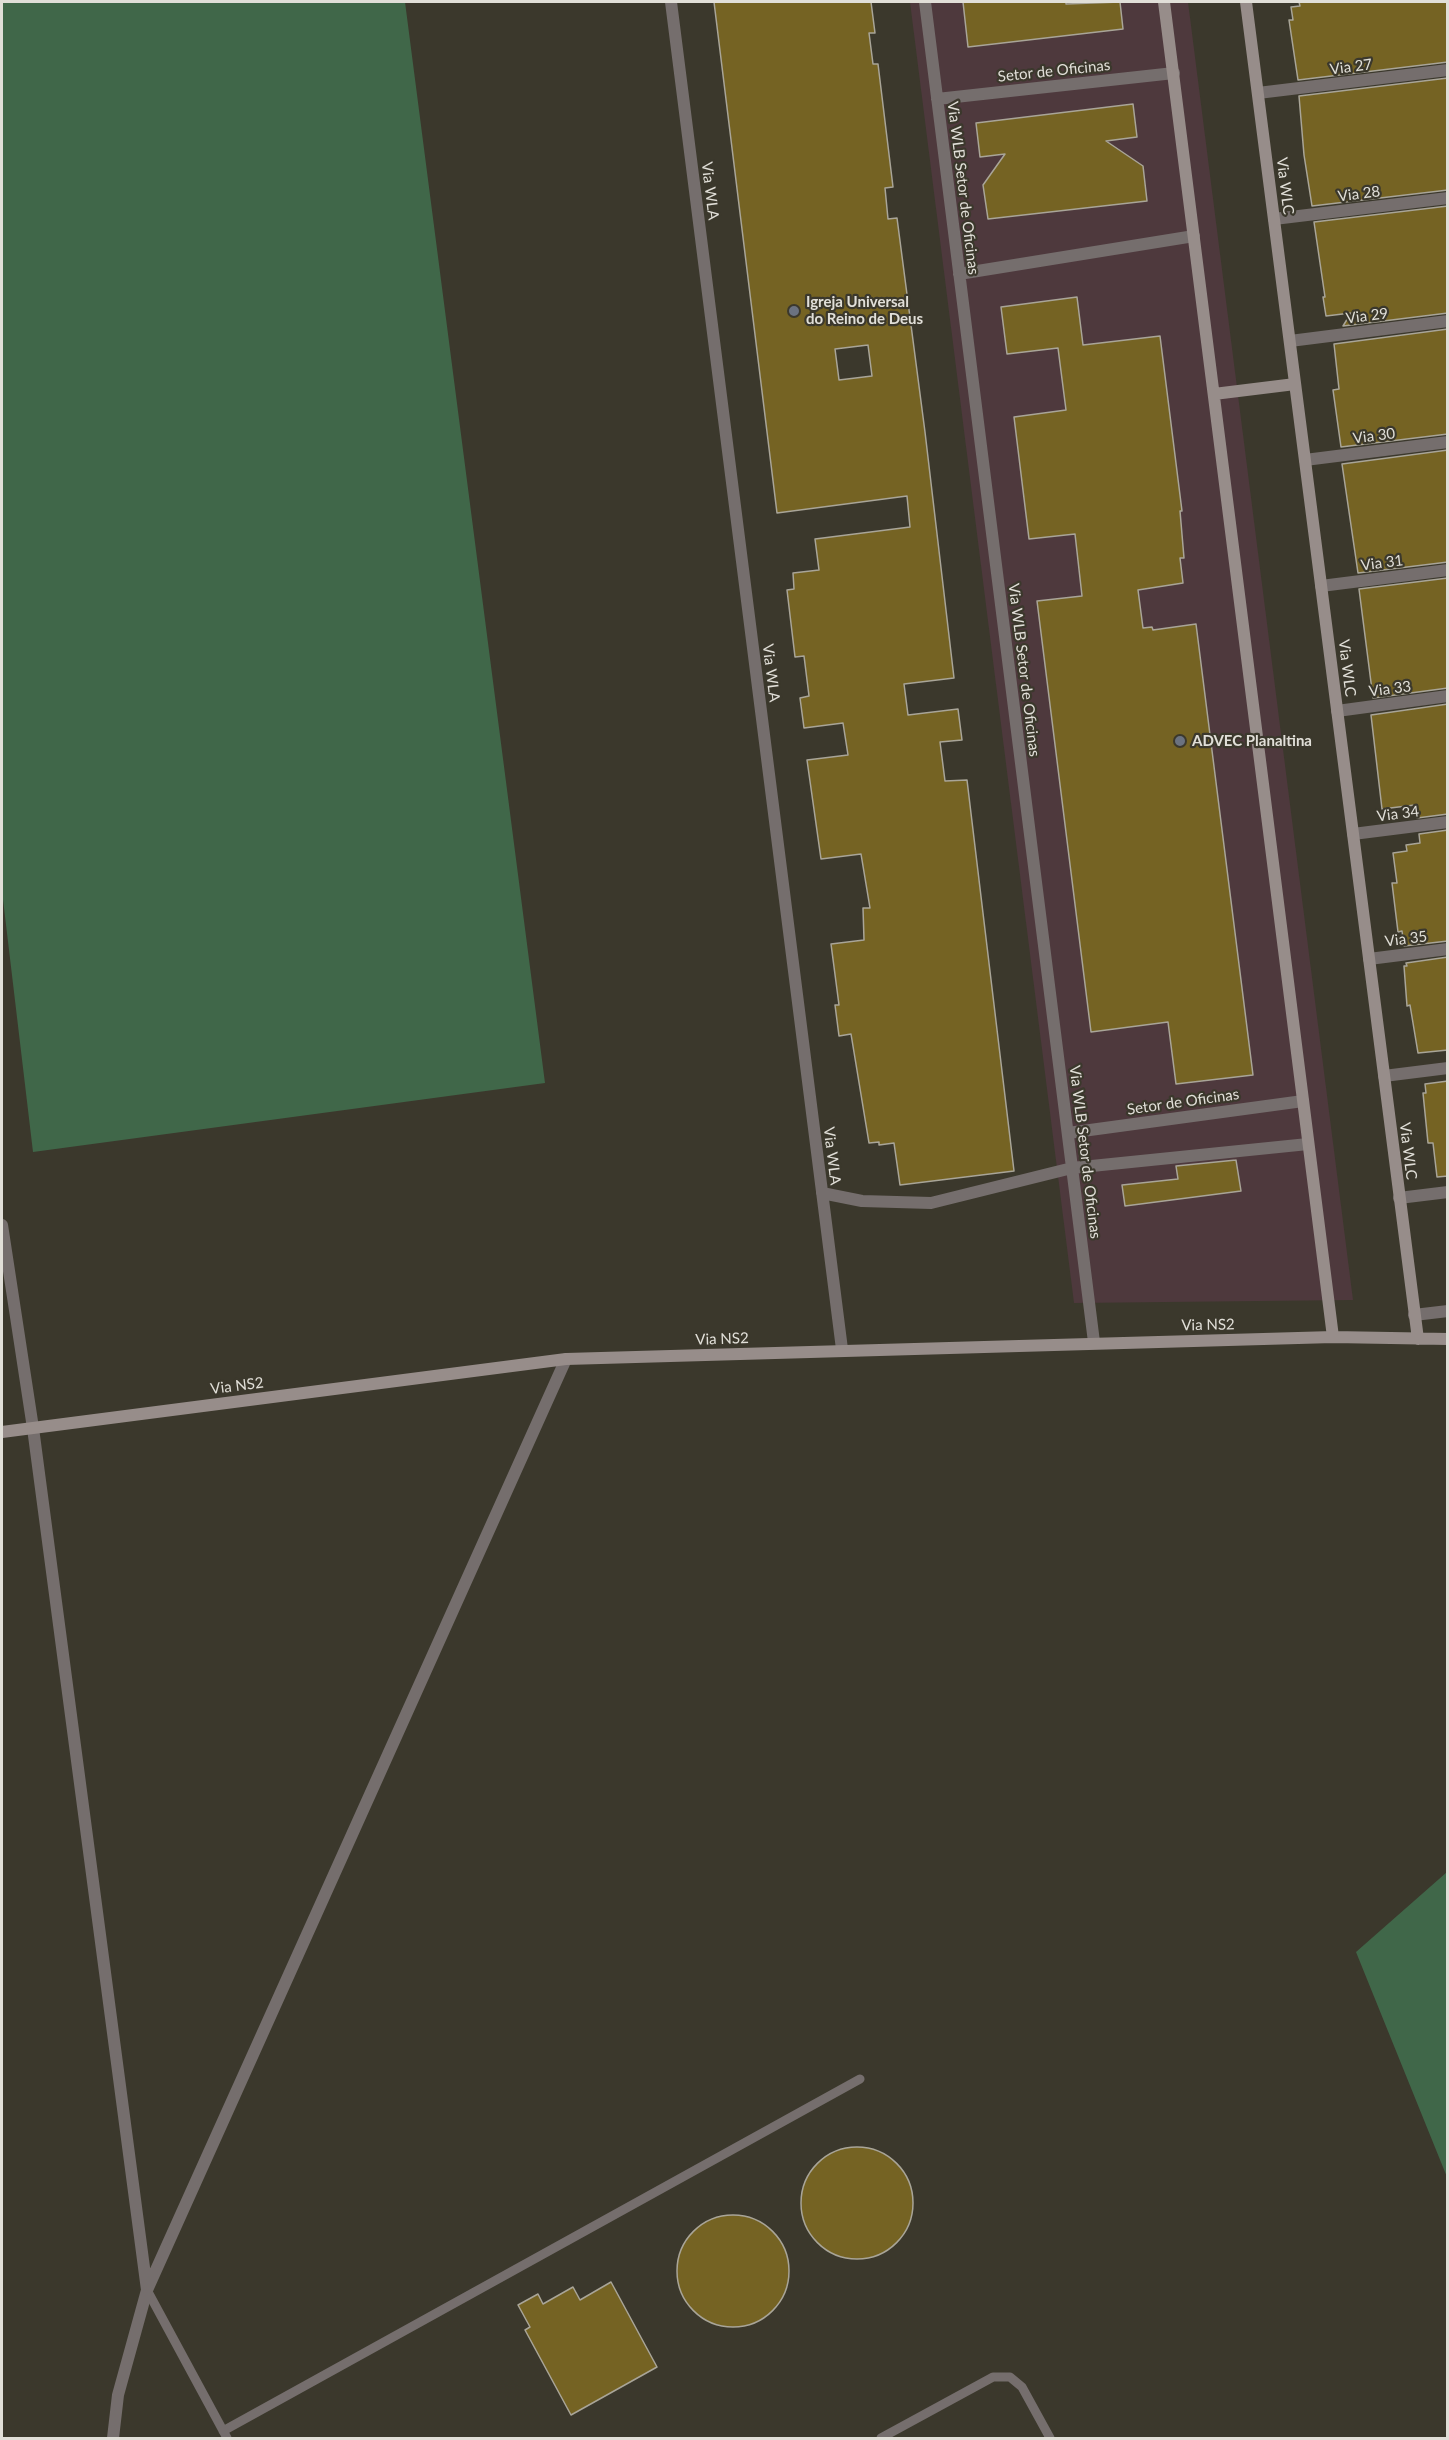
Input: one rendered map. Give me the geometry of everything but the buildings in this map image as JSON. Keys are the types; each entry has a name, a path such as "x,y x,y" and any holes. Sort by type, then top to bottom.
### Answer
{"street":[{"name":"Via WLA","path":"671,2 842,1349"},
{"name":"Via WLB Setor de Oficinas","path":"925,2 1094,1342"},
{"path":"1164,2 1332,1337"},
{"name":"Via WLC","path":"1246,2 1418,1339"},
{"name":"Via 27","path":"1258,93 1448,70"},
{"name":"Setor de Oficinas","path":"937,99 1174,73"},
{"name":"Via 28","path":"1274,219 1448,198"},
{"path":"959,274 1194,236"},
{"name":"Via 29","path":"1290,341 1448,321"},
{"path":"1214,394 1295,384"},
{"name":"Via 30","path":"1305,460 1448,442"},
{"name":"Via 31","path":"1321,586 1448,570"},
{"name":"Via 33","path":"1337,711 1448,696"},
{"name":"Via 34","path":"1353,834 1448,822"},
{"name":"Via 35","path":"1369,959 1448,949"},
{"path":"1384,1076 1448,1068"},
{"name":"Setor de Oficinas","path":"1068,1133 1303,1101"},
{"path":"822,1193 862,1201 931,1203 995,1189 1072,1168 1308,1144"},
{"path":"1399,1197 1448,1192"},
{"path":"2,1234 33,1428 147,2290"},
{"path":"1414,1315 1448,1311"},
{"name":"Via NS2","path":"2,1432 566,1359 1094,1342 1332,1337 1448,1339"},
{"path":"113,2439 118,2395 147,2290 566,1359"}],"lane":[{"path":"147,2290 225,2435 860,2079"},
{"path":"881,2439 993,2378 1010,2377 1022,2387 1050,2439"}],"shaded area":[{"path":"910,2 1188,2 1353,1300 1074,1303"}],"green space":[{"path":"2,2 405,2 545,1083 33,1152 2,891"},
{"path":"1447,1872 1447,2177 1356,1952"}],"place":[{"name":"Igreja Universal do Reino de Deus","path":"794,311"},
{"name":"ADVEC Planaltina","path":"1180,741"}]}
